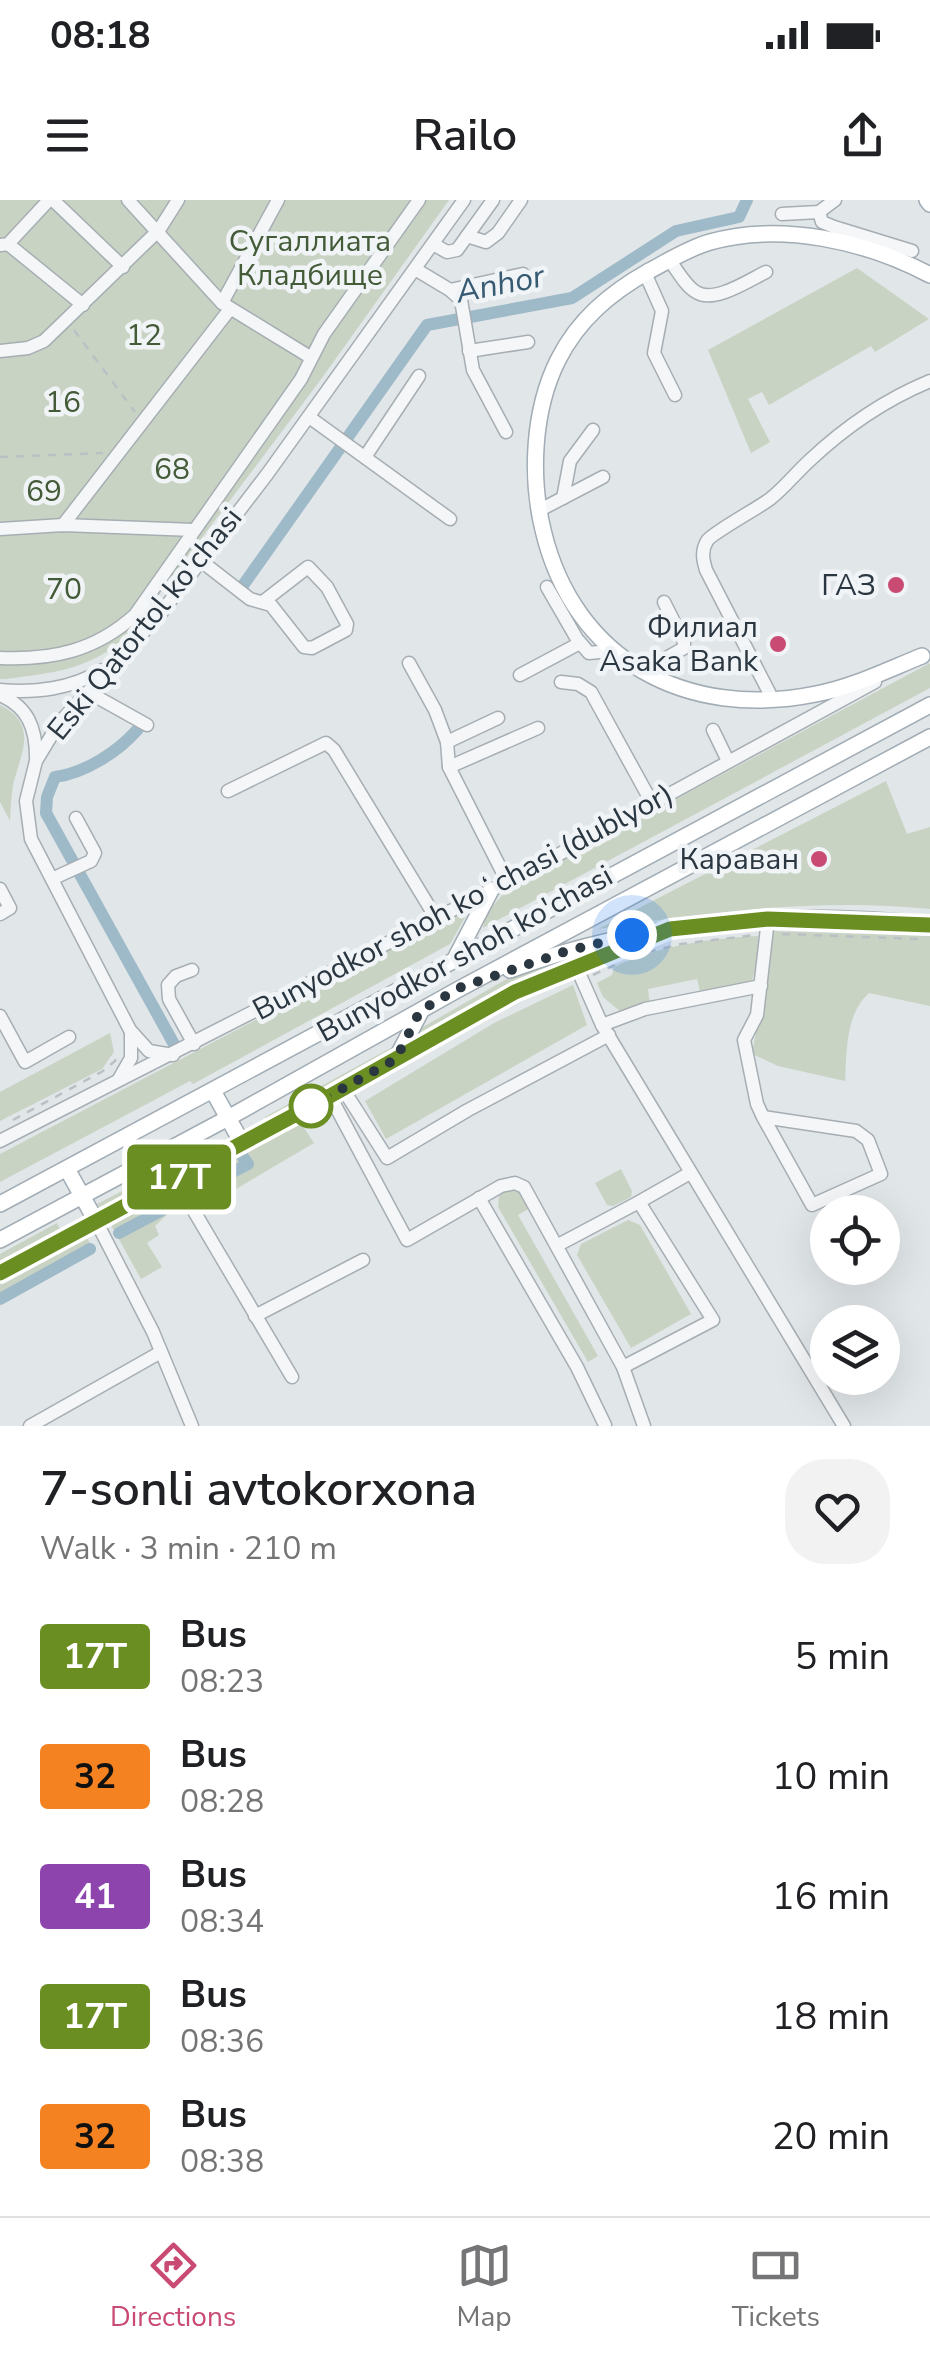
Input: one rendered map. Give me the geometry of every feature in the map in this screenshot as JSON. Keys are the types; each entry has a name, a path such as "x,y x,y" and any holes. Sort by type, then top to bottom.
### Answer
{"main road":[{"path":"928,654 855,684 813,695 772,698 730,698 699,692 642,672 610,651 568,594 546,544 538,510 536,447 556,362 588,315 645,273 706,243 741,235 810,236 900,261 930,275"},
{"name":"Bunyodkor shoh ko'chasi","path":"0,1204 930,706"},
{"name":"Bunyodkor shoh ko'chasi","path":"0,1240 459,988 926,740"},
{"path":"456,957 491,890"},
{"path":"459,988 595,942 670,929 768,919 930,925"},
{"path":"396,1059 420,1011"},
{"path":"213,1091 242,1143"},
{"path":"67,1168 96,1222"}],"street":[{"path":"83,305 4,244 51,200 124,267"},
{"path":"128,200 226,306 310,357"},
{"path":"0,351 36,346 124,267 158,230 178,200"},
{"path":"63,525 226,306 278,200"},
{"path":"0,658 52,656 81,649 112,636 135,615 301,380 310,357 418,200"},
{"name":"Eski Qatortol ko'chasi","path":"130,1030 28,826 27,793 36,760 59,724 161,613 201,561 464,200"},
{"path":"433,244 447,252 457,250 493,200"},
{"path":"467,236 486,242 498,233 521,200"},
{"path":"782,214 820,212 835,200"},
{"path":"820,212 822,222 912,251"},
{"path":"670,260 694,292 704,295 717,294 766,272"},
{"path":"415,269 461,300 473,370 506,432"},
{"path":"645,273 662,311 654,353 675,395"},
{"path":"450,290 522,274"},
{"path":"468,351 528,342"},
{"path":"365,457 419,376"},
{"path":"772,698 706,570 706,542 776,495 813,457 868,412 930,381"},
{"path":"309,417 450,519"},
{"path":"563,498 570,461 593,430"},
{"path":"538,510 603,477"},
{"path":"0,529 63,525 194,530"},
{"path":"201,561 250,599 264,601 276,610 304,647 312,648 346,630 347,624 327,588 308,568 264,601"},
{"path":"547,587 589,654 610,651"},
{"path":"642,672 684,648 664,602"},
{"path":"520,674 580,643"},
{"name":"Bunyodkor shoh koʻchasi (dublyor)","path":"5,1133 173,1055 491,890 928,654"},
{"path":"0,693 59,688 85,680 118,661"},
{"path":"410,663 435,710 446,742 449,767 506,882"},
{"path":"561,682 578,684 591,692 652,803"},
{"path":"88,692 146,724"},
{"path":"0,693 27,715 35,736 36,760"},
{"path":"446,742 498,718"},
{"path":"449,767 538,728"},
{"path":"713,730 728,761"},
{"path":"228,791 326,743 334,750 436,918"},
{"path":"54,878 91,862 95,853 76,818"},
{"path":"0,888 10,908 0,914"},
{"path":"763,1117 856,1131 868,1140 882,1174 812,1205 763,1117 757,1104 744,1040 756,1015 762,986 768,919"},
{"path":"0,1273 515,992 670,929"},
{"path":"576,966 605,1030 844,1426"},
{"path":"192,970 176,976 168,985 170,999 194,1044"},
{"path":"343,1089 387,1158 645,1008 762,986"},
{"path":"0,1016 25,1062 69,1037"},
{"path":"130,1030 148,1051 173,1055"},
{"path":"114,1084 131,1058 130,1030"},
{"path":"330,1096 408,1240 501,1186 520,1184 558,1245 622,1367 644,1426"},
{"path":"558,1245 690,1173"},
{"path":"176,1179 292,1377"},
{"path":"480,1198 577,1367 605,1425"},
{"path":"622,1367 712,1320 639,1202"},
{"path":"96,1222 161,1352 192,1426"},
{"path":"255,1316 363,1260"},
{"path":"30,1426 161,1352"}],"path":[{"path":"76,332 142,421"},
{"path":"0,457 117,453"},
{"path":"5,1133 103,1071 115,1061 118,1046"}],"green space":[{"path":"0,200 449,200 322,378 125,640 68,668 6,679 0,679"},
{"path":"857,268 929,319 875,352 871,346 769,405 762,392 748,399 770,442 751,453 708,350"},
{"path":"930,663 930,688 483,928 487,912 508,889"},
{"path":"0,705 19,721 24,739 10,821 0,802"},
{"path":"886,781 907,834 930,827 930,909 846,905 763,908 598,929"},
{"path":"463,911 467,914 450,944 193,1084 190,1081 0,1182 0,1154"},
{"path":"774,931 930,936 930,1006 869,993 851,1023 845,1081 778,1066 752,1054"},
{"path":"758,936 758,961 750,987 701,996 697,979 648,989 650,1005 621,1012 603,997 597,983 612,975 614,967 649,953 702,941"},
{"path":"575,957 516,981 413,1039 421,1028 505,980"},
{"path":"573,985 587,1025 386,1139 365,1101 494,1023"},
{"path":"110,1033 114,1052 102,1069 0,1121 0,1092"},
{"path":"394,1046 389,1054 268,1121 265,1117"},
{"path":"299,1120 314,1143 202,1209 186,1183"},
{"path":"200,1151 202,1155 100,1208 97,1204"},
{"path":"621,1169 631,1197 607,1205 595,1183"},
{"path":"508,1190 522,1192 530,1208 518,1215 598,1356 588,1362 498,1207 499,1195"},
{"path":"168,1194 177,1205 155,1226 159,1235 147,1243 162,1267 141,1279 111,1225"},
{"path":"628,1220 640,1225 691,1314 631,1348 577,1255 581,1244"},
{"path":"57,1223 60,1229 0,1261 0,1254"},
{"path":"85,1234 91,1245 0,1294 0,1282"}],"waterway":[{"name":"Anhor","path":"244,584 427,325 572,298 676,231 739,217 747,200"},
{"name":"Anhor","path":"138,729 100,760 55,777 46,813 175,1046"},
{"name":"Anhor","path":"201,1189 248,1164 243,1157"},
{"name":"Anhor","path":"119,1233 172,1205"},
{"name":"Anhor","path":"0,1299 90,1249"}],"bus line":[{"name":"17T","path":"0,1273 515,992 670,929 768,919 930,925"}],"place":[{"name":"ГАЗ","path":"896,585"},
{"name":"Филиал Asaka Bank","path":"778,644"},
{"name":"Караван","path":"819,859"}],"route":[{"path":"311,1106 396,1059 420,1011 459,988 595,942 632,935"}],"park label":[{"name":"Сугаллиата Кладбище","path":"310,258"},
{"name":"12","path":"144,335"},
{"name":"16","path":"63,402"},
{"name":"68","path":"172,469"},
{"name":"69","path":"44,491"},
{"name":"70","path":"64,589"}]}
